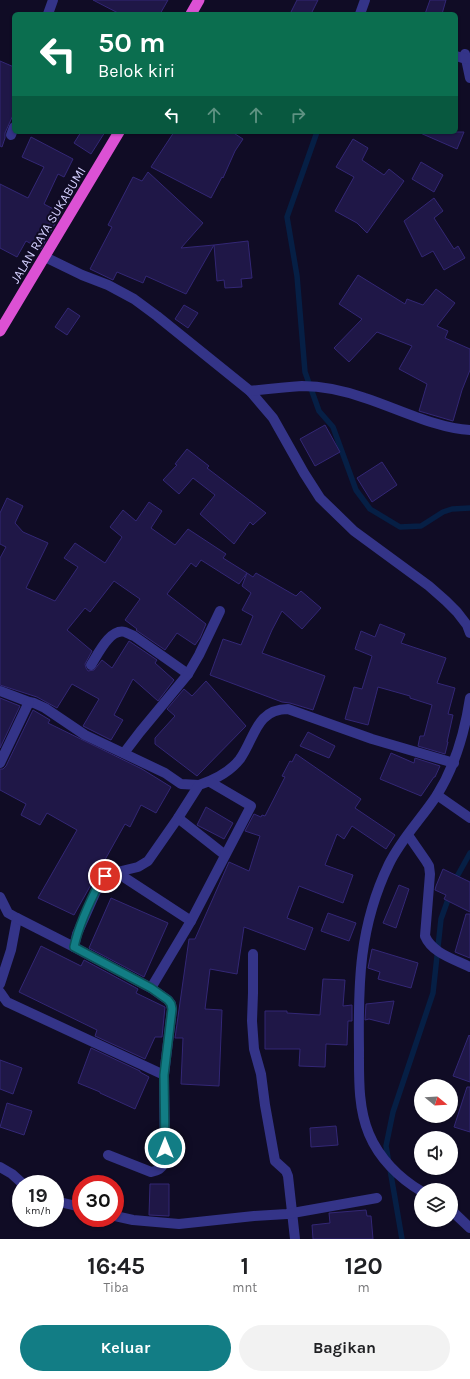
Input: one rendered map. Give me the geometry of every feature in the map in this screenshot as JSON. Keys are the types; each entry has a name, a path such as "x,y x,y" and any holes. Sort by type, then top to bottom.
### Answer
{"highway":[{"path":"192,12 199,0"},
{"name":"JALAN RAYA SUKABUMI","path":"0,332 118,134"}],"street":[{"path":"49,12 53,0"},
{"path":"361,12 365,0"},
{"path":"462,56 470,78"},
{"path":"45,257 82,275 108,285 134,299 193,344 250,391 273,418 320,498 354,531 429,586 446,601 467,625 470,633"},
{"path":"250,391 303,386 335,390 364,397 451,428 470,430"},
{"path":"124,753 188,674 199,655 220,611"},
{"path":"91,665 105,642 111,636 120,632 126,632 188,674"},
{"path":"0,691 44,708 86,735 166,773 181,784 199,785 210,782 229,770 240,759 267,715 272,711 280,709 297,711 372,739 454,763"},
{"path":"414,1186 403,1179 395,1171 372,1142 363,1115 359,1072 360,969 366,930 373,903 386,870 399,847 437,795 454,763 470,698"},
{"path":"0,763 29,702"},
{"path":"151,988 191,921 251,806 210,782"},
{"path":"74,947 77,934 101,880 108,874 132,869 144,864 178,818 199,785"},
{"path":"437,795 470,818"},
{"path":"178,818 226,855"},
{"path":"408,835 429,866 430,874 425,936 427,942 438,951 470,967"},
{"path":"116,872 191,921"},
{"path":"0,896 8,913 151,988 168,1000 171,1004 172,1009 164,1075 165,1162 158,1171 151,1172 108,1155"},
{"path":"0,984 11,950 17,918"},
{"path":"252,954 252,1021 254,1049 261,1074 275,1161 286,1171 288,1176 291,1214 295,1239"},
{"path":"0,992 7,1002 164,1075"},
{"path":"0,1167 13,1175"},
{"path":"124,1218 179,1224 232,1218 291,1214 377,1198"},
{"path":"458,1217 470,1228"}],"building":[{"path":"93,0 168,0 161,12 116,12"},
{"path":"297,0 318,0 312,12 291,12"},
{"path":"430,0 446,0 443,12 426,12"},
{"path":"0,61 12,66 12,117 5,133 2,147 0,146"},
{"path":"458,132 464,132 457,149 423,134 458,134"},
{"path":"80,134 104,134 91,154 74,143"},
{"path":"173,134 235,134 243,139 235,151 223,178 222,177 211,198 151,167"},
{"path":"31,137 73,159 64,177 58,174 44,204 61,213 41,249 26,241 17,257 0,248 0,184 28,198 44,167 22,157"},
{"path":"353,139 368,148 362,160 384,175 389,169 404,181 367,233 357,223 335,211 354,177 336,167"},
{"path":"421,162 443,175 434,192 412,179"},
{"path":"148,172 203,223 181,248 214,245 186,294 146,276 143,283 117,272 113,280 90,269 112,227 108,225 133,177 142,181"},
{"path":"434,198 443,211 434,218 454,249 458,246 465,258 444,270 433,251 422,257 404,221"},
{"path":"248,241 252,278 241,279 242,287 225,288 224,280 217,281 214,245"},
{"path":"358,275 405,304 407,299 423,305 436,289 455,303 437,326 448,331 445,338 470,349 470,370 462,390 453,421 419,411 427,384 399,369 412,346 377,332 349,362 334,348 362,319 339,304"},
{"path":"184,305 198,313 188,328 175,319"},
{"path":"68,308 80,316 67,335 55,327"},
{"path":"325,425 340,452 315,466 300,439"},
{"path":"187,449 209,466 207,468 266,513 253,525 250,522 234,544 200,514 215,495 193,478 179,494 163,480 177,465 175,464"},
{"path":"382,462 397,485 372,502 357,478"},
{"path":"7,498 23,506 15,523 23,532 48,543 26,588 55,601 78,567 64,558 75,543 105,563 122,537 110,527 123,510 136,521 149,502 162,511 151,528 175,545 188,529 226,554 223,558 247,573 239,584 201,560 196,567 191,563 167,594 206,624 195,645 177,633 165,650 136,630 137,629 125,620 140,599 114,581 90,612 85,608 67,630 92,651 85,664 88,671 94,670 102,660 112,668 129,641 157,660 155,663 174,680 158,701 133,679 114,715 123,720 111,740 83,726 99,699 72,684 57,708 37,697 0,685 0,558 6,547 0,544 0,513"},
{"path":"247,573 253,577 256,573 296,596 301,591 321,608 302,629 282,611 262,653 325,676 313,710 282,702 210,675 223,639 241,645 253,616 242,610 251,593 242,586"},
{"path":"380,624 405,634 401,643 446,658 437,683 455,688 448,714 453,715 445,754 418,746 420,736 424,736 432,705 410,698 410,696 378,687 368,725 345,719 354,687 362,689 372,656 355,649 361,631 375,637"},
{"path":"206,681 246,726 197,776 155,744 155,738 175,716 167,709 184,689 192,696"},
{"path":"0,698 20,706 0,748"},
{"path":"33,710 50,720 48,723 142,769 171,787 156,813 141,805 130,827 125,824 74,915 38,898 77,830 47,813 40,825 21,815 26,804 0,790 0,769 3,769 6,766"},
{"path":"308,732 335,746 329,758 300,746"},
{"path":"391,753 414,763 415,758 440,766 435,777 421,796 380,779"},
{"path":"296,754 361,799 355,808 395,835 386,849 352,826 344,839 337,834 325,865 353,875 343,903 299,886 287,918 313,928 305,950 244,927 237,974 210,969 205,1009 222,1010 219,1086 181,1084 183,1038 175,1038 189,939 195,939 229,862 249,871 260,836 245,831 254,814 261,817 262,815 265,816 285,777 282,776 290,761 292,762"},
{"path":"206,807 233,823 224,839 197,825"},
{"path":"443,869 470,882 470,912 444,899 446,895 435,890"},
{"path":"399,885 409,889 396,928 383,923"},
{"path":"111,898 168,923 144,977 89,948"},
{"path":"328,913 356,923 349,941 321,931"},
{"path":"466,914 470,914 470,958 455,952"},
{"path":"41,946 81,966 84,960 138,989 136,993 165,1007 162,1037 155,1037 145,1059 95,1036 97,1030 19,992"},
{"path":"372,949 418,963 411,988 378,979 380,972 368,968"},
{"path":"323,979 345,980 343,1006 352,1005 352,1021 348,1021 347,1045 326,1044 325,1067 299,1066 300,1049 265,1049 265,1011 287,1011 287,1013 320,1015"},
{"path":"394,1001 389,1024 369,1019 365,1020 366,1004"},
{"path":"469,1035 470,1036 470,1082 453,1076"},
{"path":"91,1048 140,1071 149,1077 135,1109 78,1083"},
{"path":"0,1060 22,1068 13,1094 0,1089"},
{"path":"467,1087 470,1087 470,1132 454,1127 455,1123 458,1123 458,1115"},
{"path":"7,1103 32,1111 24,1135 0,1127"},
{"path":"336,1126 338,1145 311,1147 310,1128"},
{"path":"150,1184 169,1184 169,1216 149,1215"},
{"path":"366,1210 367,1216 371,1216 373,1239 313,1239 312,1225 330,1223 329,1213"}],"waterway":[{"path":"316,134 287,217 297,276 305,372 319,411 333,427 356,490 370,509 400,527 421,526 443,512 452,509 470,508"},
{"path":"454,882 470,853"},
{"path":"402,1239 386,1146 393,1112 433,993 441,919 450,894"}],"route":[{"path":"105,876 96,888 77,934 74,947 151,988 168,1000 171,1004 172,1009 164,1075 165,1148"}]}
